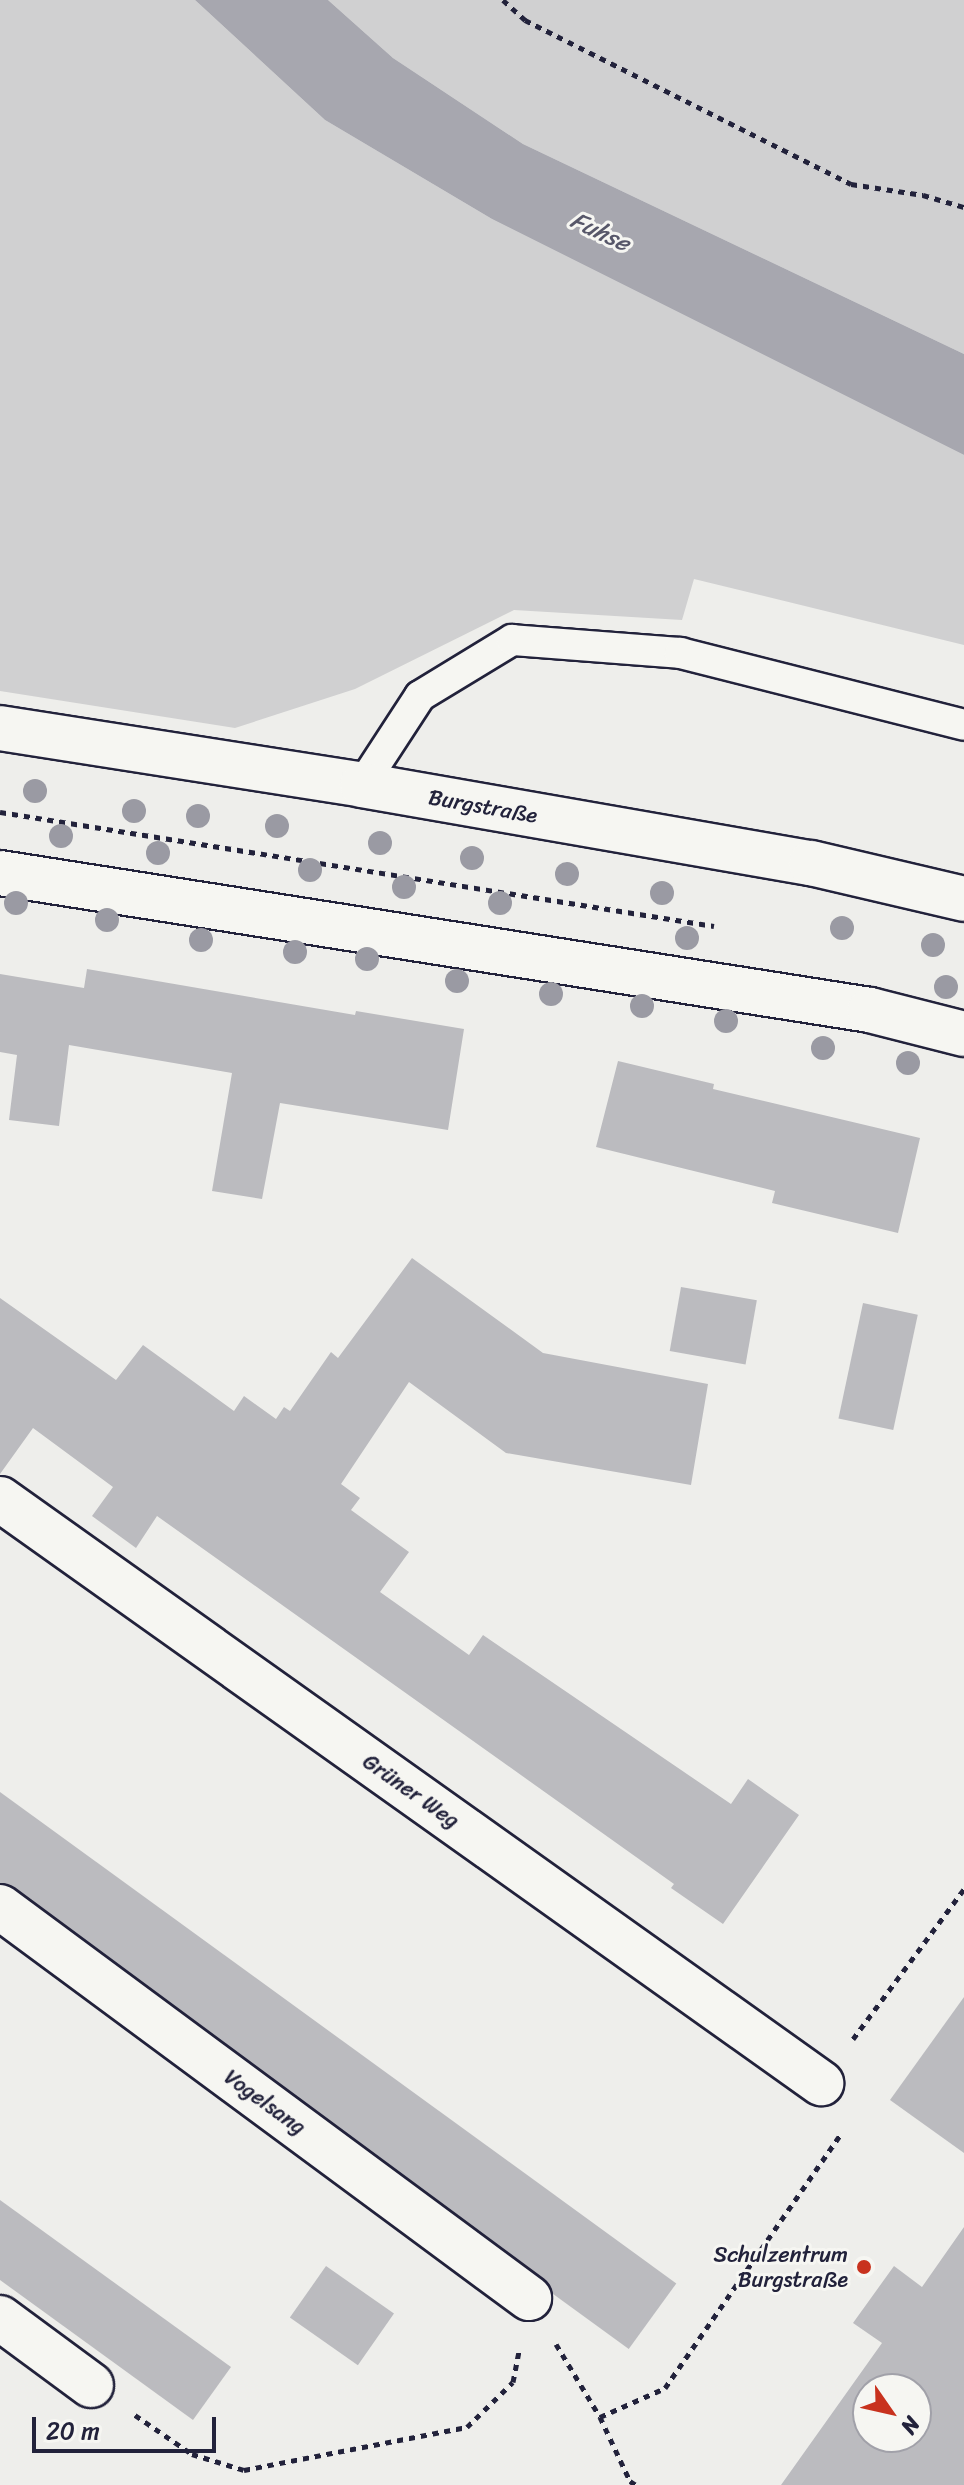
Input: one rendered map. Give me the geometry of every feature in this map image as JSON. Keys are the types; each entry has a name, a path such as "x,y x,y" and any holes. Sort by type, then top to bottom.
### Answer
{"street":[{"name":"Burgstraße","path":"0,728 362,785 811,863 964,899"},
{"path":"0,873 870,1010 964,1034"},
{"name":"Grüner Weg","path":"0,1499 821,2083"},
{"name":"Vogelsang","path":"0,1907 529,2298"},
{"path":"0,2318 91,2385"}],"lane":[{"path":"362,785 420,696 512,640 680,653 964,725"}],"path":[{"path":"503,0 525,20 851,184 923,195 964,207"},
{"path":"600,2417 665,2388 846,2128 821,2083 964,1889"},
{"path":"91,2385 192,2454 244,2470 467,2427 513,2382 529,2298"},
{"path":"529,2298 600,2417 630,2481 636,2485"}],"shaded area":[{"path":"0,0 195,0 325,120 492,219 964,455 964,645 694,579 682,620 514,610 355,689 235,728 0,691"},
{"path":"328,0 964,0 964,354 523,144 393,58"}],"water":[{"name":"Fuhse","path":"195,0 328,0 393,58 523,144 964,354 964,455 492,219 325,120"}],"building":[{"path":"87,969 355,1015 356,1011 464,1029 448,1130 280,1103 262,1199 212,1191 232,1073 69,1045 59,1126 9,1120 17,1055 0,1052 0,974 84,988"},
{"path":"618,1061 714,1084 713,1089 920,1138 898,1233 772,1203 775,1191 596,1147"},
{"path":"412,1258 543,1353 708,1384 691,1485 506,1453 409,1382 341,1484 360,1498 351,1510 409,1552 380,1592 469,1655 483,1635 731,1804 748,1779 799,1815 723,1924 671,1888 674,1884 157,1516 136,1548 92,1516 113,1487 33,1428 0,1474 0,1298 116,1380 143,1345 234,1411 244,1396 276,1419 284,1407 290,1411 331,1352 338,1358"},
{"path":"681,1287 757,1300 746,1364 670,1351"},
{"path":"863,1303 918,1315 893,1430 838,1418"},
{"path":"0,1792 676,2283 629,2349 0,1892"},
{"path":"964,1997 964,2153 890,2100"},
{"path":"0,2200 231,2367 193,2420 0,2280"},
{"path":"964,2227 964,2485 781,2485 852,2385 852,2453 932,2453 932,2373 861,2373 882,2343 853,2323 894,2266 922,2287"},
{"path":"326,2266 394,2314 358,2365 290,2318"}],"place":[{"name":"Schulzentrum Burgstraße","path":"864,2267"}]}
